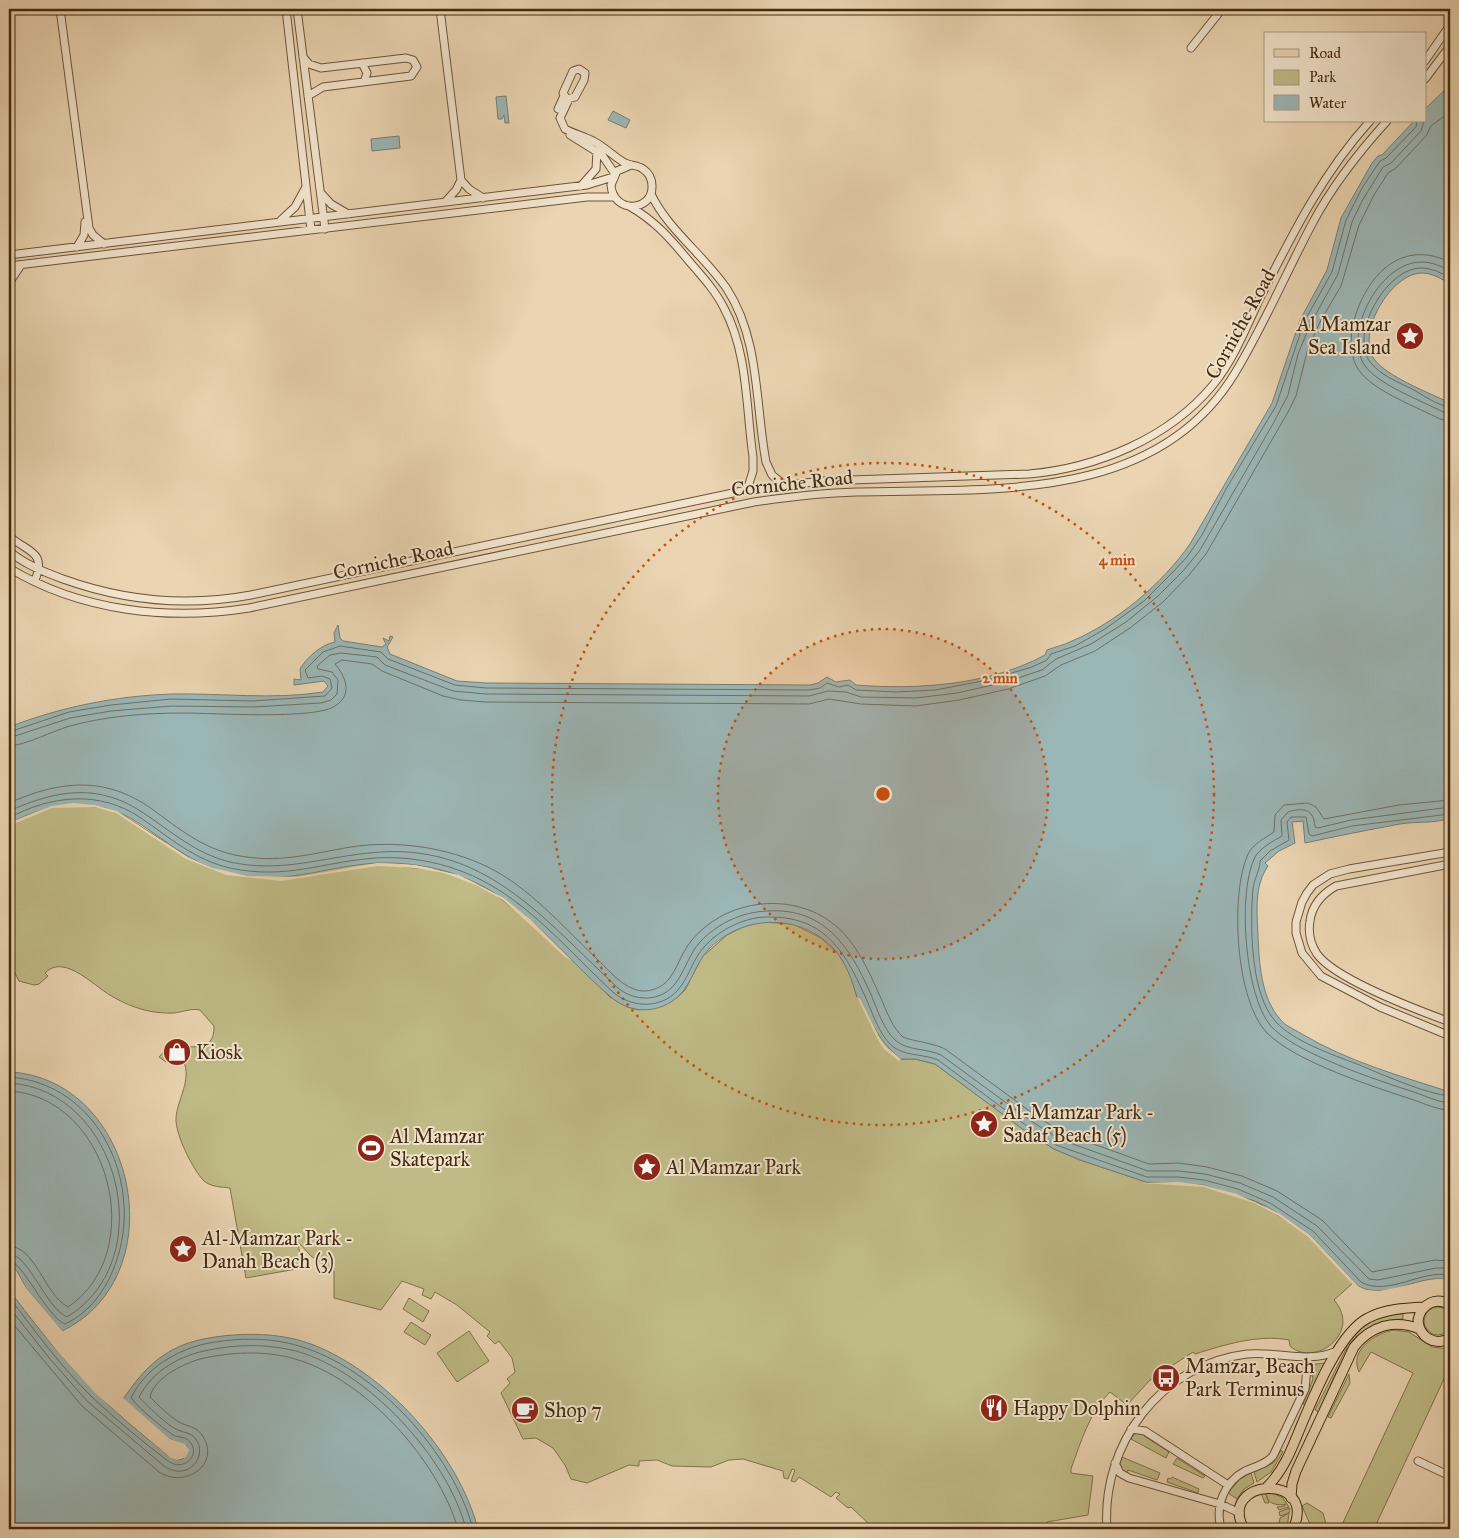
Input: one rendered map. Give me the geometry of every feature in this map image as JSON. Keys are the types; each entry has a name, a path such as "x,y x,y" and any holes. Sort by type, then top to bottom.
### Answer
{"main road":[{"path":"1268,1487 1284,1466 1307,1410 1337,1351 1353,1328 1367,1318 1391,1311 1424,1307 1437,1301 1450,1305"},
{"path":"1420,1329 1418,1320 1424,1307"},
{"path":"1291,1498 1292,1484 1296,1471 1354,1348 1367,1334 1384,1326 1403,1324 1420,1329 1431,1340 1449,1339"},
{"path":"1243,1528 1240,1513 1247,1496 1258,1489 1268,1487 1281,1490 1291,1498 1297,1511 1293,1529"}],"street":[{"path":"60,9 90,230 104,244"},
{"path":"286,9 311,230"},
{"path":"297,9 325,229"},
{"path":"440,9 461,180 456,190 445,202"},
{"path":"1191,48 1222,9"},
{"path":"1426,60 1450,24"},
{"path":"1426,78 1450,46"},
{"path":"303,57 309,64 321,68 406,58 413,60 417,67 412,76 323,87 308,96"},
{"path":"362,63 366,73 364,82"},
{"path":"566,97 556,118 560,128 598,151 606,159 614,176"},
{"path":"561,108 560,121 565,129 593,141 631,165 640,167 647,173 652,185 651,194 642,204 629,206"},
{"name":"Corniche Road","path":"9,551 40,569 93,589 132,598 172,601 219,600 747,490 846,480 1020,474 1061,470 1115,454 1146,438 1185,412 1212,385 1226,365 1284,252 1325,178 1369,122"},
{"name":"Corniche Road","path":"9,568 71,595 117,608 164,614 215,613 249,608 754,502 831,493 946,492 1020,487 1062,482 1114,468 1152,451 1190,424 1213,402 1236,372 1294,259 1335,187 1386,122"},
{"path":"580,186 596,169 598,151"},
{"path":"631,165 620,169 614,176 611,185 614,197 621,203 652,220 671,239 713,291 729,319 740,358 753,457 752,477 747,490"},
{"path":"9,255 580,186 614,176"},
{"path":"461,180 472,192 484,198"},
{"path":"281,221 295,207 306,187"},
{"path":"320,192 331,204 348,214"},
{"path":"651,194 664,216 722,282 738,308 752,354 766,462 772,475 784,485"},
{"path":"9,266 587,197 614,197"},
{"path":"77,247 85,231 86,207"},
{"path":"1284,252 1294,259"},
{"path":"9,282 21,265"},
{"path":"1020,474 1020,487"},
{"path":"9,536 34,553 40,569 36,580"},
{"path":"1450,852 1349,868 1330,874 1313,885 1307,893 1300,907 1296,922 1302,952 1310,965 1321,976 1380,1007 1450,1036"},
{"path":"1450,864 1350,881 1336,886 1323,894 1314,908 1309,932 1313,948 1328,965 1385,995 1450,1022"},
{"path":"1107,1529 1106,1504 1114,1464 1131,1429 1148,1406 1163,1391 1186,1374 1207,1365 1247,1354 1281,1354 1308,1358 1323,1356 1337,1351"},
{"path":"1221,1529 1218,1516 1220,1504 1228,1485 1239,1475 1264,1464 1273,1456 1305,1389 1308,1358"},
{"path":"1131,1429 1145,1431 1228,1485"},
{"path":"1418,1461 1450,1476"},
{"path":"1114,1464 1120,1473 1129,1478 1220,1504 1240,1513"}],"green space":[{"name":"Al Mamzar Park","path":"73,803 117,811 165,842 445,871 490,890 552,940 610,997 627,1007 639,1010 663,1006 679,996 685,990 702,957 727,935 743,927 761,922 793,924 821,938 839,955 849,971 857,997 900,1059 915,1059 935,1064 1024,1130 1054,1149 1080,1160 1146,1182 1191,1183 1255,1201 1310,1235 1354,1282 1334,1300 1341,1312 1343,1324 1339,1335 1332,1344 1322,1350 1311,1353 1300,1352 1290,1346 1289,1340 1265,1338 1241,1341 1195,1354 1193,1352 1150,1380 1127,1405 1110,1392 1091,1418 1071,1469 1071,1473 1093,1476 1088,1515 1047,1522 1048,1529 873,1529 875,1525 873,1523 870,1525 851,1507 848,1508 836,1498 840,1494 836,1492 831,1497 799,1477 795,1482 791,1481 795,1470 792,1469 788,1479 784,1478 783,1471 743,1459 729,1460 711,1467 672,1466 657,1460 639,1461 639,1466 629,1465 587,1483 571,1479 565,1465 553,1448 536,1438 523,1439 501,1393 510,1383 507,1379 515,1372 512,1358 499,1341 495,1344 487,1336 490,1332 457,1305 435,1292 431,1299 422,1295 424,1289 402,1281 381,1310 334,1298 334,1271 311,1256 298,1242 302,1268 246,1278 230,1188 213,1186 204,1181 190,1160 178,1133 176,1118 185,1085 185,1065 178,1058 173,1058 166,1062 159,1057 168,1047 198,1047 210,1042 214,1026 200,1010 194,1009 166,1013 136,1007 122,1002 71,969 62,967 53,968 45,973 48,976 39,984 34,985 19,981 13,969 9,969 9,824 52,806"},
{"path":"409,1298 429,1311 423,1322 403,1309"},
{"path":"1438,1307 1448,1311 1452,1321 1448,1331 1438,1335 1428,1331 1424,1321 1428,1311"},
{"path":"1403,1314 1403,1319 1385,1322 1370,1328 1358,1338 1340,1365 1319,1412 1315,1410 1347,1347 1345,1345 1366,1324 1380,1317"},
{"path":"411,1322 431,1335 425,1345 404,1332"},
{"path":"1394,1330 1409,1332 1432,1347 1450,1349 1450,1366 1374,1529 1340,1529 1413,1373 1371,1352 1359,1372 1358,1357 1366,1344 1379,1335"},
{"path":"469,1331 489,1361 457,1382 437,1353"},
{"path":"1325,1363 1305,1405 1303,1404 1313,1379 1309,1365"},
{"path":"1349,1374 1350,1383 1331,1418 1328,1417"},
{"path":"1136,1432 1145,1434 1144,1436 1169,1452 1166,1458 1131,1439"},
{"path":"1281,1450 1283,1452 1271,1472 1257,1482 1254,1472 1273,1463"},
{"path":"1122,1457 1160,1473 1157,1480 1128,1470 1127,1474 1122,1470 1120,1464"},
{"path":"1177,1458 1205,1476 1203,1478 1173,1464"},
{"path":"1251,1473 1254,1483 1244,1489 1237,1499 1228,1493 1240,1479"},
{"path":"1172,1477 1199,1489 1198,1493 1167,1482 1168,1478 1171,1479"},
{"path":"1271,1492 1283,1498 1289,1507 1279,1510 1277,1507 1286,1504 1279,1505 1270,1502 1268,1499 1269,1503 1265,1503 1261,1493"},
{"path":"1307,1503 1323,1513 1326,1524 1321,1529 1315,1529 1309,1522 1302,1506"},
{"path":"1290,1508 1287,1527 1278,1529 1280,1518 1289,1513 1280,1516 1279,1512"}],"water":[{"path":"1450,85 1450,284 1426,273 1410,276 1399,283 1388,293 1373,320 1370,348 1374,359 1380,366 1398,378 1450,403 1450,818 1438,821 1400,824 1305,843 1303,821 1292,822 1295,843 1279,851 1265,863 1268,866 1260,882 1257,909 1262,979 1269,1001 1282,1021 1319,1044 1355,1060 1450,1092 1450,1280 1427,1280 1381,1291 1369,1290 1358,1286 1310,1235 1268,1207 1255,1201 1203,1185 1146,1182 1080,1160 1054,1149 1024,1130 935,1064 915,1059 901,1059 893,1052 881,1039 860,998 857,997 848,971 838,953 820,937 804,928 771,922 754,924 737,930 722,938 708,950 678,997 664,1006 640,1010 625,1006 611,997 540,929 503,899 483,886 440,870 418,865 376,863 286,877 249,876 228,873 191,858 137,822 121,814 89,805 57,806 25,816 9,824 9,727 68,708 130,697 172,694 285,696 323,692 328,686 324,681 294,685 294,679 301,680 300,669 311,656 320,648 335,642 334,633 338,625 340,638 343,641 382,647 386,644 383,638 389,641 390,636 393,637 387,647 390,654 457,681 486,683 810,685 818,683 827,677 836,682 850,680 856,685 929,686 977,679 1001,673 1024,665 1045,655 1047,650 1089,633 1122,613 1152,587 1179,559 1190,544 1272,403 1300,320 1327,270 1341,218 1372,163 1413,122 1426,122 1426,108"},
{"path":"506,96 509,123 505,123 504,115 502,119 498,119 496,97"},
{"path":"613,111 630,120 626,128 608,120"},
{"path":"399,136 400,148 372,151 371,139"},
{"path":"9,1072 52,1083 87,1107 112,1142 126,1183 129,1226 120,1268 98,1304 62,1331 26,1288 17,1271 9,1265"},
{"path":"9,1289 40,1330 92,1388 129,1423 166,1454 177,1460 183,1459 187,1446 170,1439 123,1399 147,1369 164,1355 180,1346 197,1340 253,1334 272,1335 302,1341 339,1357 366,1374 391,1395 436,1444 454,1472 468,1500 478,1529 9,1529"}],"pier":[{"path":"73,803 95,805 117,811 187,857 213,868 248,876 297,877 377,863 415,865 459,875 504,898 531,920 572,961 565,957 503,900 476,885 444,873 415,868 377,866 281,881 226,875 186,859 116,813 94,807 52,808 9,826 14,821 38,811 52,806"},
{"path":"857,997 860,998 880,1039 886,1047 901,1059 899,1061 884,1049 878,1040"},
{"path":"1178,1182 1203,1185 1237,1194 1280,1214 1310,1235 1358,1286 1365,1290 1379,1291 1438,1279 1450,1280 1450,1283 1438,1281 1379,1294 1364,1292 1356,1288 1308,1237 1279,1216 1254,1203 1203,1187 1141,1183"},
{"path":"9,1265 14,1268 26,1288 64,1333 60,1333 27,1294"},
{"path":"9,1286 60,1350 97,1391 172,1455 177,1457 184,1455 185,1447 169,1441 122,1401 122,1397 170,1439 185,1444 189,1450 186,1457 177,1460 171,1458 95,1393 58,1352 12,1293"}],"place":[{"name":"Al Mamzar Sea Island","path":"1410,336"},
{"name":"Kiosk","path":"177,1052"},
{"name":"Al-Mamzar Park - Sadaf Beach (5)","path":"984,1124"},
{"name":"Al Mamzar Skatepark","path":"371,1148"},
{"name":"Al Mamzar Park","path":"647,1167"},
{"name":"Al-Mamzar Park - Danah Beach (3)","path":"183,1249"},
{"name":"Mamzar, Beach Park Terminus","path":"1166,1378"},
{"name":"Happy Dolphin","path":"994,1408"},
{"name":"Shop 7","path":"525,1410"}]}
